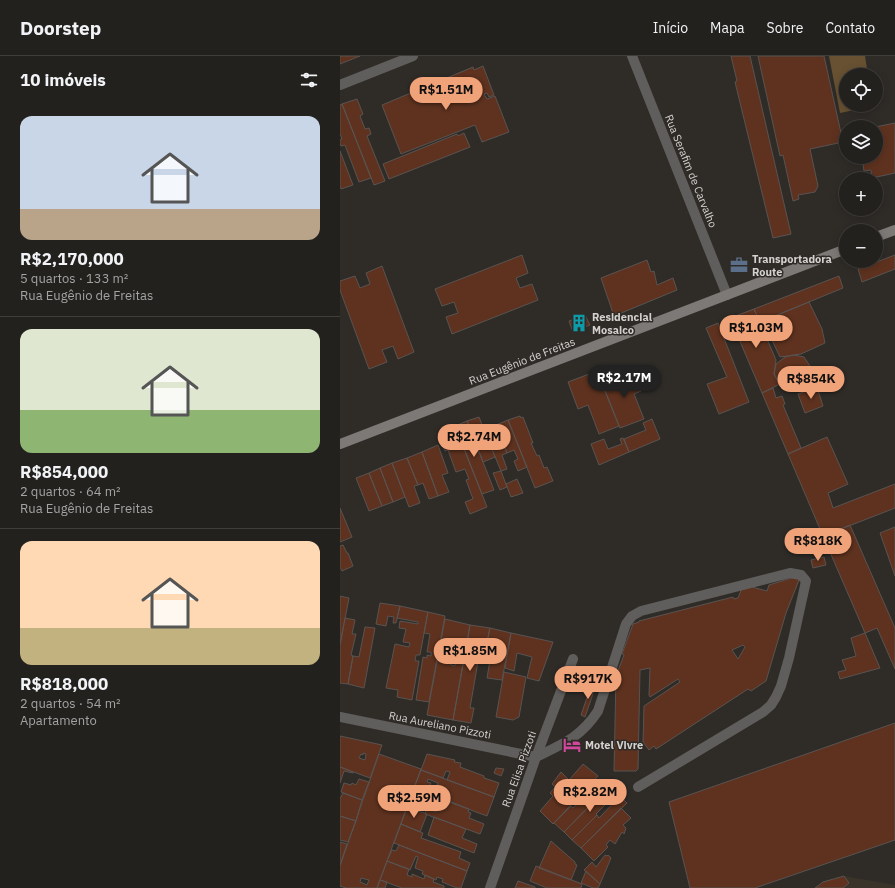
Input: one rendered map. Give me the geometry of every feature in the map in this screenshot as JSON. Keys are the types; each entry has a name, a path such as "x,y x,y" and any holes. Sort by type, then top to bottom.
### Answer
{"street":[{"path":"340,85 413,56"},
{"name":"Rua Serafim de Carvalho","path":"632,56 727,295"},
{"path":"883,234 895,230"},
{"name":"Rua Eugênio de Freitas","path":"340,444 839,252"},
{"path":"536,757 568,742 583,730 598,711 626,624 632,616 641,611 790,573 800,575 806,582 789,658 779,692 771,705 763,712 638,788"},
{"name":"Rua Elisa Pizzoti","path":"490,888 536,757 573,659"},
{"name":"Rua Aureliano Pizzoti","path":"340,718 536,757"}],"shaded area":[{"path":"829,56 865,56 867,68 839,68 839,108"},
{"path":"844,876 895,885 895,888 815,888 823,882"}],"building":[{"path":"340,56 360,56 340,64"},
{"path":"731,56 750,56 791,234 773,238 735,82 737,81"},
{"path":"758,56 824,56 839,124 839,143 810,149 818,186 815,192 798,195 799,199 793,201 783,155 780,156"},
{"path":"483,66 494,95 489,97 487,93 484,94 487,99 495,96 509,132 482,142 475,125 401,154 382,105 473,67 474,70"},
{"path":"357,99 363,114 360,116 365,129 369,128 371,134 367,136 385,181 374,185 342,104"},
{"path":"342,104 371,178 359,182 345,145 341,146 340,143 340,140 342,139 340,134 340,105"},
{"path":"895,123 895,173 883,176 883,172 871,172 871,170 864,171 863,164 883,164 883,125"},
{"path":"464,133 470,147 389,179 383,164 457,134 458,136"},
{"path":"340,151 353,185 341,189 340,186"},
{"path":"522,255 528,273 516,278 520,288 532,284 538,300 452,334 446,317 458,313 454,302 442,306 435,289"},
{"path":"895,255 895,269 862,282 858,269 883,268 883,260"},
{"path":"647,260 651,272 654,271 657,285 673,278 677,290 614,316 601,278"},
{"path":"382,266 414,352 398,359 393,346 382,350 387,362 369,369 340,290 340,281 355,276 360,288 370,284 366,273"},
{"path":"839,276 843,288 760,322 754,309"},
{"path":"809,302 822,329 825,343 801,354 780,357 763,321"},
{"path":"754,309 776,360 774,374 780,384 762,393 730,318"},
{"name":"Residencial Mosaico","path":"585,315 590,325 573,332 569,321"},
{"path":"718,323 749,402 719,414 707,384 727,377 706,328"},
{"path":"794,355 804,357 810,366 811,376 806,385 797,390 786,390 779,384 774,374 776,364 785,357"},
{"path":"597,371 619,426 599,434 588,405 578,409 568,382"},
{"path":"633,371 641,391 634,394 644,419 620,428 602,383"},
{"path":"817,387 823,406 805,413 798,394"},
{"path":"773,388 776,398 782,396 785,404 783,405 801,448 788,454 762,393"},
{"path":"520,416 521,418 523,417 533,443 531,443 537,456 539,455 544,468 547,467 553,481 535,488 508,420"},
{"path":"479,417 495,457 483,462 467,421"},
{"path":"652,419 660,439 629,452 624,439 646,430 643,423"},
{"path":"508,420 527,467 518,471 514,461 518,459 514,450 507,453 496,425"},
{"path":"467,421 494,490 482,494 455,426"},
{"path":"496,425 507,453 502,455 507,469 501,471 484,430"},
{"path":"455,426 487,507 470,514 465,502 473,499 466,480 469,479 465,469 456,472 448,450 445,451 438,434"},
{"path":"827,437 848,484 828,493 833,508 895,484 895,508 823,536 788,454"},
{"path":"623,438 629,452 599,465 591,444 604,439 608,449 622,444 620,439"},
{"path":"438,445 448,473 442,475 449,492 438,496 422,452"},
{"path":"422,452 438,496 429,499 423,483 418,485 407,458"},
{"path":"407,458 418,485 414,486 420,503 409,507 392,463"},
{"path":"392,463 405,497 393,502 380,468"},
{"path":"380,468 393,502 382,506 369,473"},
{"path":"501,471 507,487 500,490 493,473"},
{"path":"369,473 382,506 369,511 356,478"},
{"path":"517,479 523,493 511,497 506,484"},
{"path":"340,508 352,537 340,542"},
{"path":"850,525 895,628 895,669 877,628 865,633 823,536"},
{"path":"895,527 895,576 880,533"},
{"path":"343,545 353,566 342,571 340,567 340,546"},
{"path":"824,557 826,565 813,568 811,560"},
{"path":"801,575 786,613 766,681 751,691 748,689 656,749 654,746 649,750 643,742 644,706 680,682 678,679 650,697 650,668 640,670 638,769 636,771 614,771 616,676 633,624 639,621 733,597 734,599 738,598 742,588 748,586 767,591 769,585","holes":["743,645 745,647 738,659 732,650"]},
{"path":"340,596 349,598 340,645"},
{"path":"380,603 400,606 396,623 393,623 394,617 388,616 386,626 376,624"},
{"path":"400,606 428,612 420,655 416,655 415,661 419,661 412,700 397,697 398,690 386,688 395,644 409,647 410,643 403,642 406,629 399,628 400,621 418,624 418,622 397,618"},
{"path":"428,612 445,616 429,702 416,700 423,657 427,658 427,655 431,656 431,652 427,652 430,634 424,633"},
{"path":"345,618 355,620 352,634 356,634 351,655 353,656 348,684 340,683 340,645"},
{"path":"445,619 470,625 453,720 427,715","holes":["457,646 455,666 451,665 453,655 450,654 451,650"]},
{"path":"470,625 490,628 485,651 480,650 470,708 474,708 471,723 453,720"},
{"path":"365,627 375,628 364,688 348,684 353,656 359,657"},
{"path":"490,628 511,633 502,680 487,678 491,654 485,651"},
{"path":"511,633 553,642 539,681 527,678 532,657 517,653 514,671 505,668"},
{"path":"865,633 880,668 840,679 838,672 846,670 842,660 856,656 851,638"},
{"path":"504,672 526,677 519,717 513,720 496,717"},
{"path":"592,683 596,685 585,717 581,715"},
{"path":"895,723 895,840 755,888 690,888 669,802"},
{"path":"340,736 382,745 370,778 340,767","holes":["361,754 366,754 365,760 359,758"]},
{"path":"379,754 421,769 377,888 346,888 340,886 340,866","holes":["361,878 369,880 367,885 360,882"]},
{"path":"427,754 455,760 454,762 461,763 460,767 499,783 494,797 447,780 450,772 446,771 443,778 421,770"},
{"path":"583,764 598,776 553,824 540,811 553,796 550,793 555,787 552,784 561,772 569,780"},
{"path":"340,767 353,773 344,771 340,783"},
{"path":"496,768 504,769 501,776 494,773"},
{"path":"421,770 494,797 487,816 433,796 438,783 428,779 427,782 431,783 427,793 414,788"},
{"path":"359,779 369,782 362,800 341,792 344,783 351,785 352,783 356,785"},
{"path":"598,786 604,791 564,832 554,823 571,806 573,808 588,792 590,795"},
{"path":"609,786 618,794 612,800 610,798 605,803 606,804 596,814 597,815 572,840 564,832"},
{"path":"414,788 429,794 424,806 422,805 420,812 407,807"},
{"path":"343,793 362,800 356,821 340,816 340,797"},
{"path":"620,796 627,803 581,848 572,840 597,815 599,818"},
{"path":"441,798 469,809 468,812 471,813 469,818 484,824 480,834 425,814 427,808 436,812"},
{"path":"407,807 427,814 420,832 401,824"},
{"path":"621,808 631,818 623,825 626,828 624,834 622,832 615,844 610,840 606,845 608,847 594,861 581,848"},
{"path":"340,816 356,821 348,842 340,840"},
{"path":"434,817 466,829 462,838 477,844 474,853 428,835"},
{"path":"401,824 423,833 421,838 461,852 459,858 470,863 467,871 394,843"},
{"path":"551,841 577,865 571,880 539,868"},
{"path":"340,842 347,844 340,865"},
{"path":"399,845 467,871 461,888 457,888 442,882 443,879 437,877 436,880 422,874 423,871 415,868 418,857 416,856 410,870 387,861 392,850 396,851"},
{"path":"605,855 608,855 611,858 600,884 584,870 592,862 596,867"},
{"path":"387,861 409,869 407,875 412,877 412,874 424,879 425,875 434,879 433,882 444,886 444,888 402,888 380,880"},
{"path":"536,866 582,884 581,888 547,888 530,881"},
{"path":"586,871 600,884 598,888 593,888 581,883"},
{"path":"844,876 849,883 843,888 815,888 823,882"},
{"path":"380,880 387,882 385,888 377,888"},
{"path":"518,881 535,887 535,888 515,888"}],"place":[{"name":"Transportadora Route","path":"739,265"},
{"name":"Residencial Mosaico","path":"579,323"},
{"name":"Motel Vivre","path":"572,745"}]}
